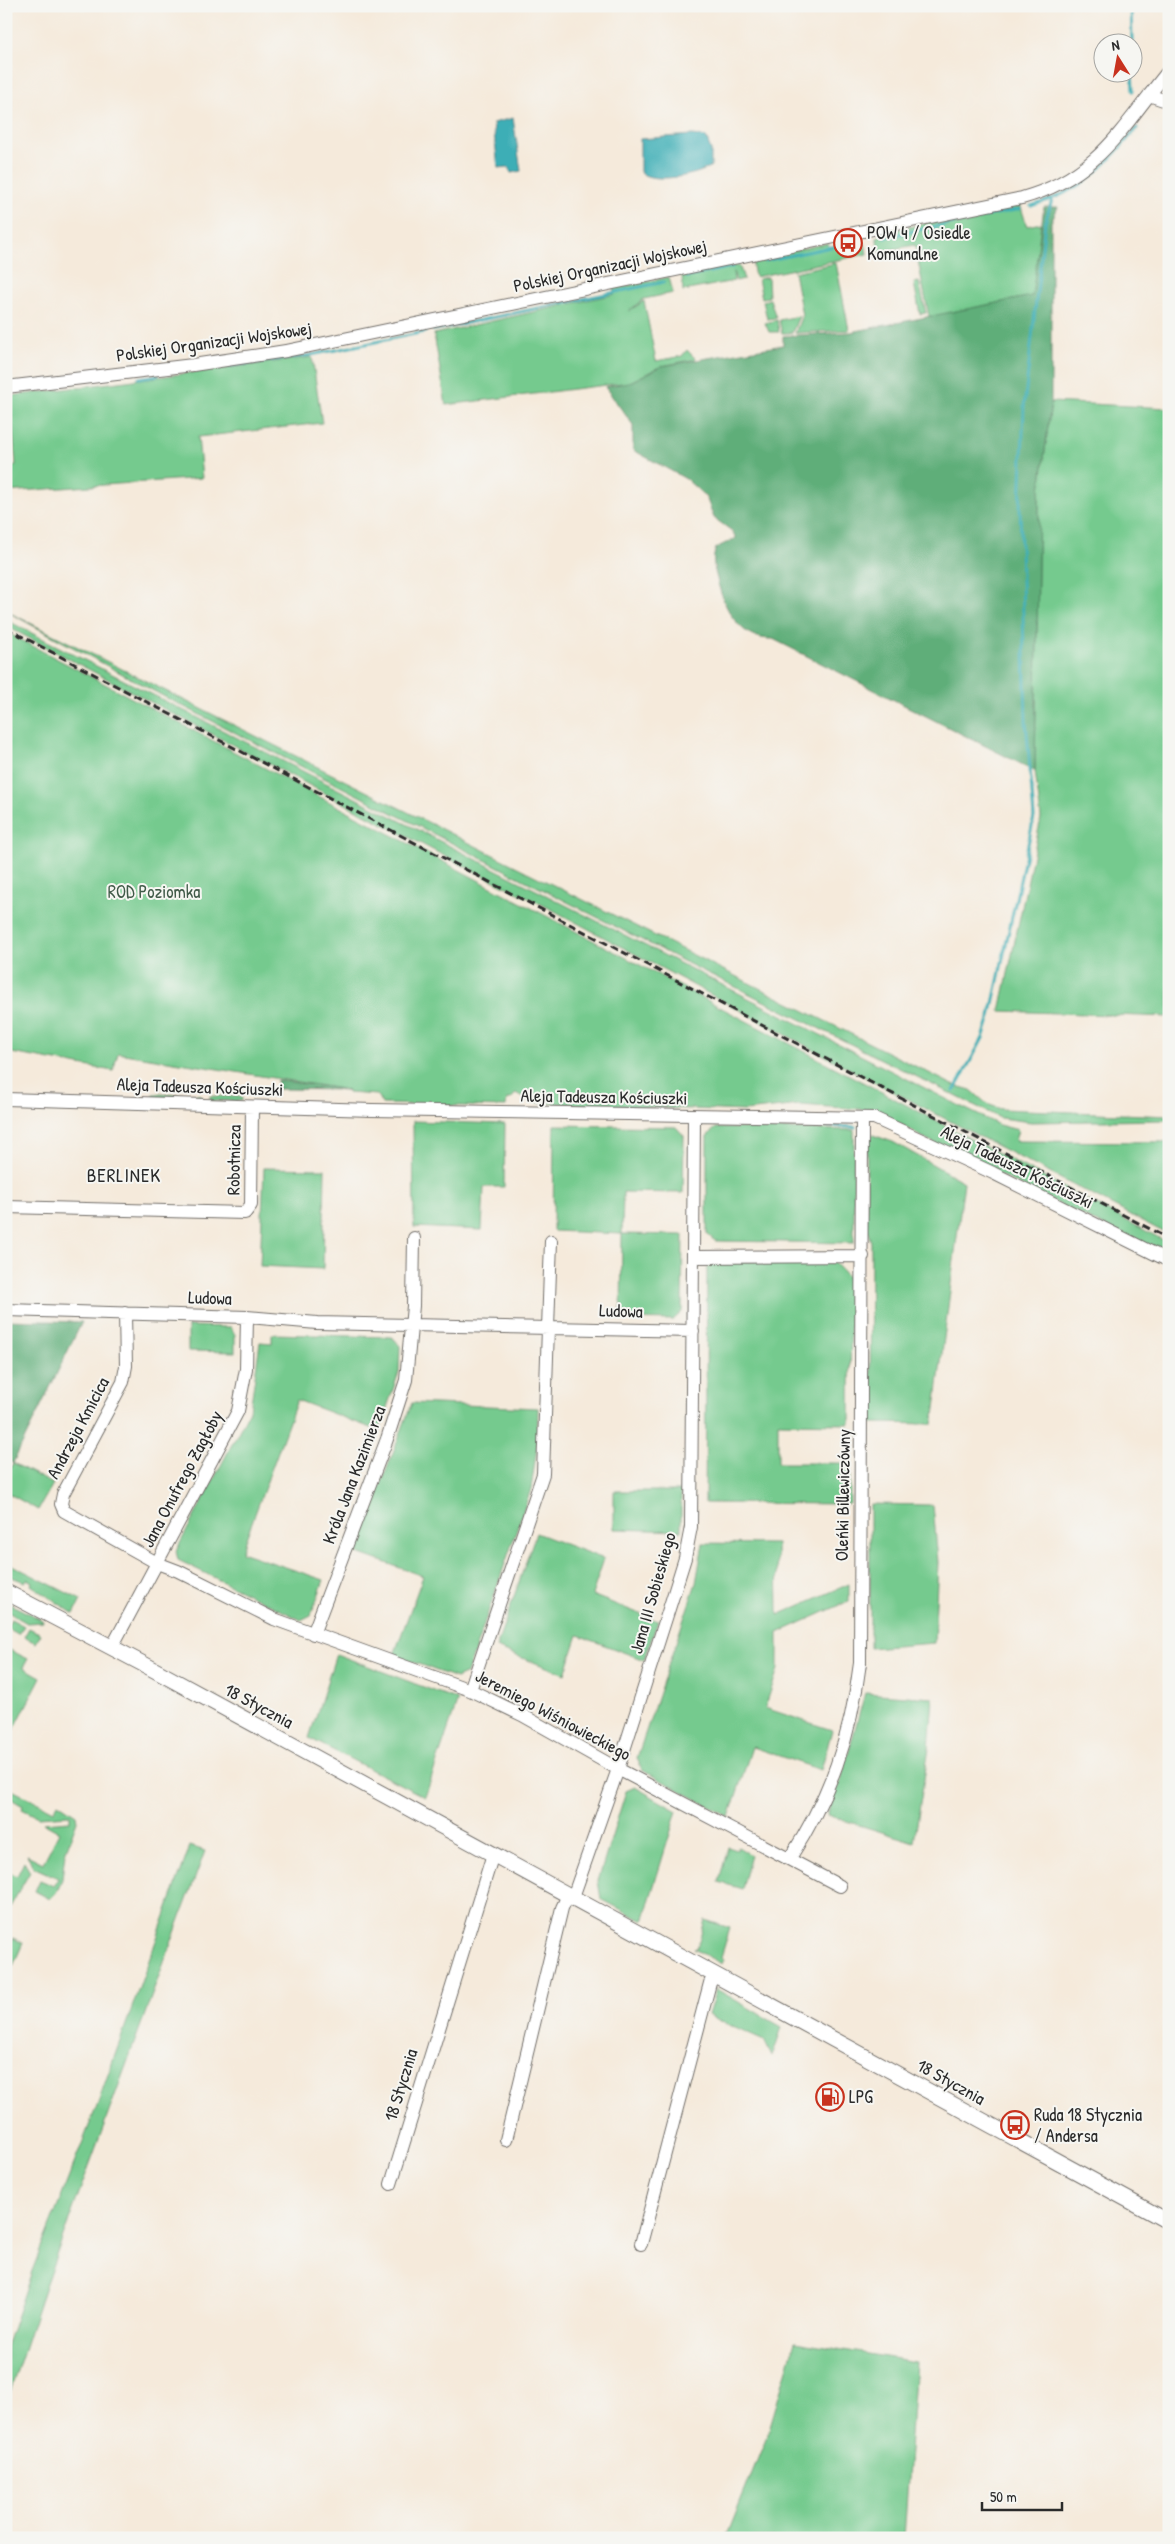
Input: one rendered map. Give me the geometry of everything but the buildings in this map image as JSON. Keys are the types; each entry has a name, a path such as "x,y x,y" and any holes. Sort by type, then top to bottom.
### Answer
{"main road":[{"name":"18 Stycznia","path":"6,1592 112,1647 1169,2222"}],"street":[{"name":"Polskiej Organizacji Wojskowej","path":"6,387 193,365 295,349 1022,198 1055,187 1084,169 1106,149 1169,70"},
{"path":"1149,95 1169,102"},
{"name":"Aleja Tadeusza Kościuszki","path":"6,1099 252,1107 862,1118 882,1120 908,1135 993,1173 1169,1261"},
{"name":"Robotnicza","path":"6,1207 245,1213 251,1205 252,1107"},
{"name":"Jana III Sobieskiego","path":"570,1896 618,1769 685,1558 690,1527 694,1116"},
{"name":"Oleńki Billewiczówny","path":"790,1858 821,1806 847,1735 857,1689 860,1663 858,1582 862,1431 862,1118"},
{"path":"412,1324 414,1238"},
{"path":"470,1690 543,1474 551,1241"},
{"path":"694,1257 863,1256"},
{"name":"Ludowa","path":"6,1310 247,1317 316,1323 693,1331"},
{"name":"Andrzeja Kmicica","path":"125,1313 126,1366 123,1382 63,1494 61,1504 68,1514 157,1563"},
{"name":"Jana Onufrego Zagłoby","path":"112,1647 238,1411 246,1369 247,1317"},
{"name":"Króla Jana Kazimierza","path":"313,1634 402,1395 410,1360 412,1324"},
{"name":"Jeremiego Wiśniowieckiego","path":"157,1563 178,1571 274,1619 470,1690 522,1715 618,1769 840,1886"},
{"name":"18 Stycznia","path":"391,2184 493,1854"},
{"path":"506,2140 562,1908 570,1896"},
{"path":"641,2244 710,1984 715,1975"}],"green space":[{"path":"1020,204 1027,226 1041,223 1033,296 929,317 915,245 878,252 877,238 885,232"},
{"path":"1044,207 1058,207 1051,222 1051,402 1039,498 1035,771 773,639 761,638 743,629 736,622 725,603 718,583 714,561 716,548 736,538 732,531 714,518 706,497 686,479 633,450 633,425 605,387 630,382 662,366 783,345 783,336 851,332 1032,296"},
{"path":"858,240 865,243 867,254 755,277 753,266 755,259 828,243 829,247"},
{"path":"836,263 849,330 795,333 802,315 794,272"},
{"path":"727,264 728,267 739,265 744,279 736,281 733,271 734,281 683,291 682,275"},
{"path":"669,277 673,293 644,299 629,311 644,301 656,361 682,356 687,350 696,359 662,366 630,382 446,405 434,334 615,294 614,288"},
{"path":"768,277 769,297 762,298 758,279"},
{"path":"919,282 926,313 920,314 914,283"},
{"path":"770,299 776,318 767,319 763,301"},
{"path":"799,316 792,333 782,333 779,320"},
{"path":"777,320 779,332 769,332 765,323"},
{"path":"312,357 322,423 198,437 202,478 6,492 6,467 16,465 10,396"},
{"path":"1051,402 1169,408 1169,1017 1000,1011 1041,818 1035,771 1039,498"},
{"path":"6,611 953,1085 971,1090 987,1104 1001,1109 1169,1116 1169,1120 1031,1122 1000,1118 689,964 163,696"},
{"path":"6,620 966,1109 999,1125 1018,1130 1015,1141 1169,1142 1169,1235 857,1073 551,909 450,859 6,626"},
{"name":"ROD Poziomka","path":"6,632 1169,1243 1169,1258 920,1136 890,1118 859,1109 800,1105 745,1111 538,1103 529,1101 516,1093 511,1099 507,1099 506,1107 382,1104 377,1095 348,1093 348,1090 118,1053 113,1071 6,1052"},
{"path":"277,1080 348,1090 276,1089"},
{"path":"153,1094 201,1095 201,1100 153,1097"},
{"path":"210,1096 242,1097 242,1101 210,1101"},
{"path":"413,1121 505,1124 504,1187 484,1187 482,1230 414,1227"},
{"path":"554,1125 676,1127 684,1136 683,1193 623,1192 622,1234 553,1231"},
{"path":"716,1128 854,1130 854,1243 715,1241 707,1234 707,1136"},
{"path":"867,1133 893,1142 964,1182 933,1424 870,1423 871,1242 866,1226"},
{"path":"264,1168 325,1169 323,1269 260,1266"},
{"path":"622,1234 683,1235 682,1312 673,1320 621,1319"},
{"path":"715,1261 834,1262 851,1280 850,1424 778,1423 778,1463 850,1463 850,1504 705,1503 707,1269"},
{"path":"6,1320 82,1322 13,1463 6,1460"},
{"path":"188,1326 231,1327 235,1335 235,1352 188,1351"},
{"path":"272,1334 392,1337 400,1346 399,1372 379,1431 297,1400 241,1552 324,1580 311,1615 301,1620 178,1560 176,1551 250,1410 260,1342 272,1343"},
{"path":"412,1403 538,1408 537,1447 531,1489 467,1673 456,1678 394,1655 423,1576 355,1552"},
{"path":"13,1463 53,1484 38,1510 6,1492 6,1476"},
{"path":"614,1491 681,1491 681,1531 614,1529"},
{"path":"870,1504 933,1505 938,1562 934,1643 870,1648"},
{"path":"536,1533 604,1559 592,1595 658,1621 644,1660 578,1635 565,1674 496,1648"},
{"path":"703,1543 777,1544 778,1615 849,1584 849,1601 778,1633 778,1669 765,1708 832,1730 821,1770 752,1747 729,1817 642,1770 637,1758 696,1583"},
{"path":"6,1562 81,1600 74,1614 31,1585 32,1582 27,1579 25,1582 6,1575"},
{"path":"6,1602 43,1622 27,1623 6,1611"},
{"path":"11,1619 24,1626 18,1634 7,1628"},
{"path":"29,1628 41,1634 36,1643 24,1637"},
{"path":"6,1648 28,1659 23,1667 41,1677 6,1745"},
{"path":"336,1654 458,1700 425,1797 309,1738"},
{"path":"865,1693 933,1698 929,1748 914,1842 827,1815 842,1776"},
{"path":"6,1787 54,1811 58,1803 76,1815 77,1821 65,1853 62,1879 56,1893 50,1899 35,1891 40,1880 54,1886 58,1878 33,1867 27,1855 43,1863 59,1832 43,1823 70,1821 70,1815 38,1817 22,1809 23,1806 6,1796"},
{"path":"635,1787 677,1811 643,1921 601,1899 598,1881 626,1791"},
{"path":"190,1846 205,1851 46,2283 6,2404 6,2347 32,2271 96,2108"},
{"path":"728,1847 737,1850 738,1847 751,1855 742,1889 719,1882"},
{"path":"24,1862 30,1872 6,1914 6,1870 17,1876"},
{"path":"705,1920 730,1928 721,1957 724,1959 722,1964 694,1949 697,1948"},
{"path":"13,1938 23,1943 6,1982 6,1944 9,1946"},
{"path":"716,1989 782,2027 772,2057 764,2040 708,2015"},
{"path":"795,2342 916,2362 904,2538 726,2538 768,2433"}],"water":[{"path":"513,118 521,171 511,173 508,167 498,168 493,123"},
{"path":"692,135 706,137 711,150 711,166 696,173 664,178 646,176 640,172 640,139"}],"waterway":[{"path":"1131,6 1132,32"},
{"path":"1133,82 1133,91"},
{"path":"1031,206 1050,200 1079,185 1102,166 1137,128"},
{"path":"954,1091 983,1038 990,1017 1034,817 1026,721 1020,508 1024,407 1045,223 1052,200"},
{"path":"885,237 1020,209"},
{"path":"764,261 855,242"},
{"path":"687,277 732,267"},
{"path":"433,330 664,282"},
{"path":"226,366 311,355 425,332"},
{"path":"139,378 158,375"},
{"path":"771,1124 855,1127"}],"railway":[{"path":"6,628 1169,1239"}],"place":[{"name":"POW 4 / Osiedle Komunalne","path":"848,243"},
{"name":"LPG","path":"830,2097"},
{"name":"Ruda 18 Stycznia / Andersa","path":"1015,2125"}],"district":[{"name":"BERLINEK","path":"124,1175"}]}
